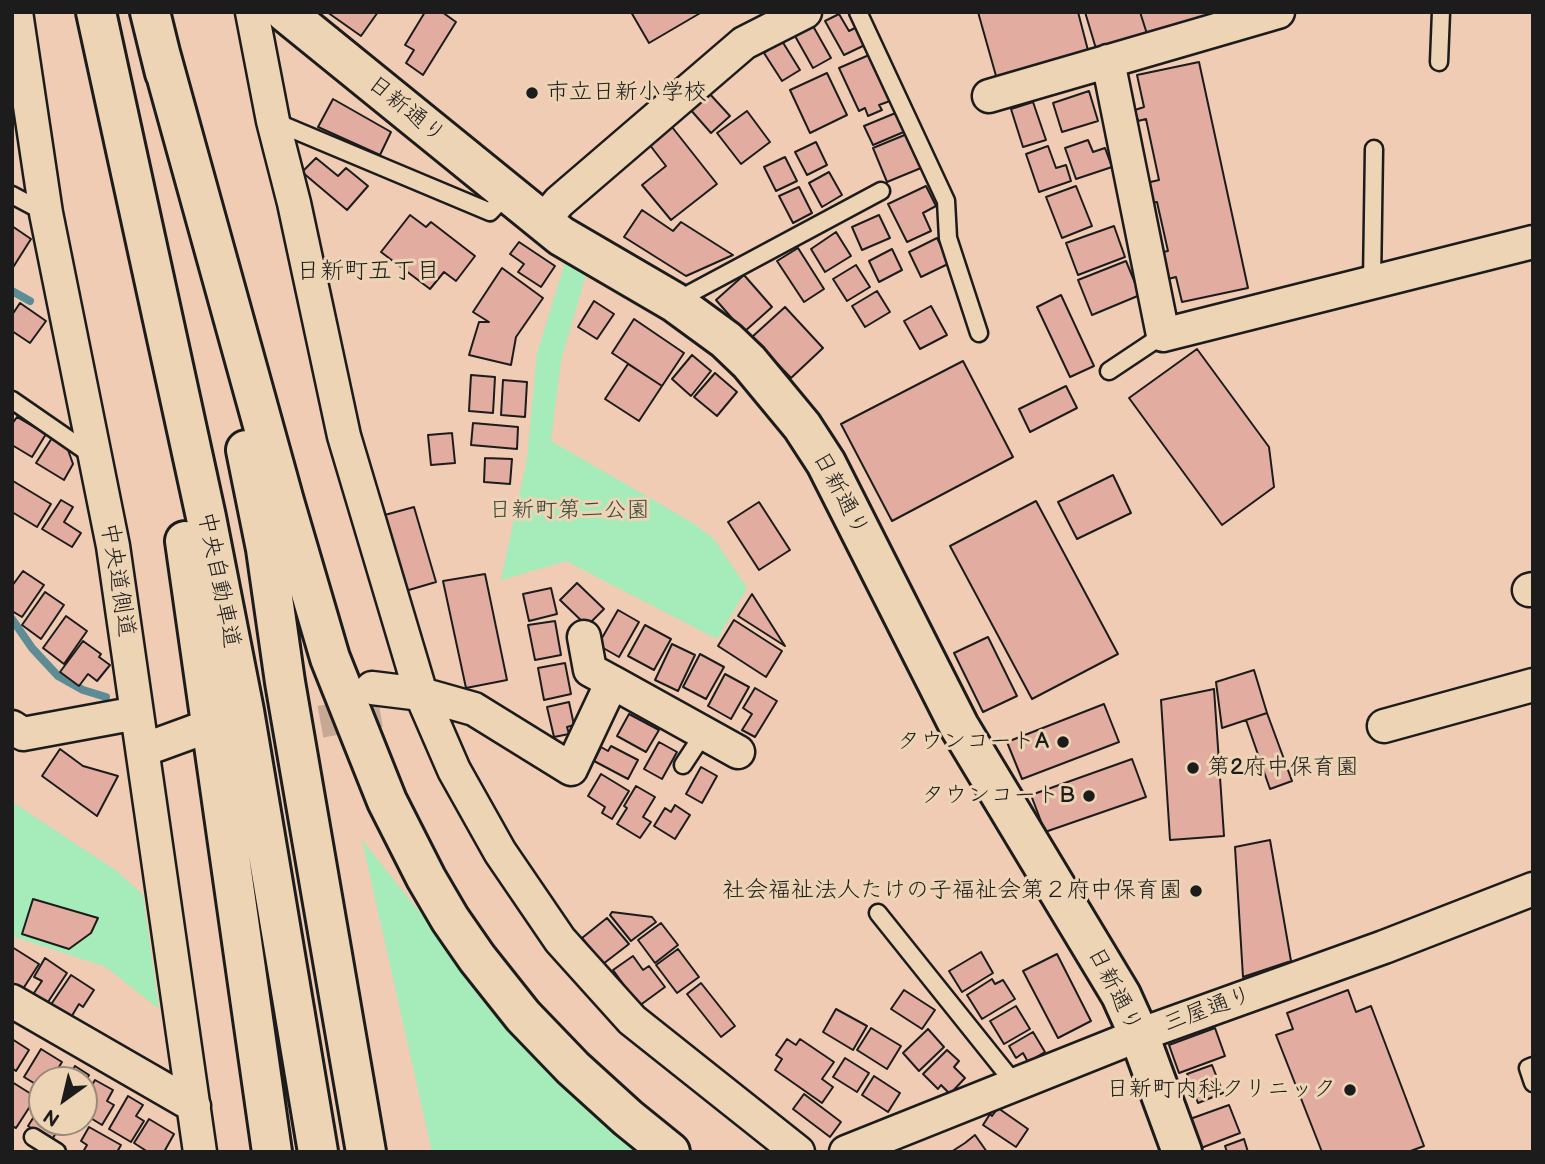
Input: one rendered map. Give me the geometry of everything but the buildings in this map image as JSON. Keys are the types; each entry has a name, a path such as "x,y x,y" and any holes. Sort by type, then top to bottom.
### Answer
{"main road":[{"path":"150,12 218,302 266,549 285,682 366,1152"},
{"name":"日新通り","path":"285,12 543,221 584,250 674,302 726,340 749,362 802,426 826,463 959,726 1121,995 1139,1035 1182,1152"},
{"path":"100,28 182,521 272,1152"},
{"name":"中央自動車道","path":"100,28 203,504 241,698 318,1152"},
{"path":"159,49 284,501 331,657 387,801 450,919 523,1016 573,1069 670,1152"}],"street":[{"name":"中央道側道","path":"16,12 46,213 113,546 200,1152"},
{"path":"252,12 273,121 294,203 344,436 421,694 454,770 500,852 560,940 632,1020 798,1152"},
{"path":"543,221 559,202 744,43 805,12"},
{"path":"989,96 1278,12"},
{"path":"1108,61 1163,335 1533,242"},
{"path":"584,637 590,670 738,751"},
{"path":"376,699 421,694 474,709 571,769 612,682"},
{"path":"1384,726 1533,685"},
{"path":"12,727 23,734 137,713"},
{"path":"142,750 196,738"},
{"name":"三屋通り","path":"846,1152 1139,1035 1384,947 1533,889"},
{"path":"12,1001 194,1106"}],"lane":[{"path":"858,12 946,201 947,238 979,333"},
{"path":"1438,62 1441,12"},
{"path":"273,121 490,212 509,192"},
{"path":"1372,282 1374,149"},
{"path":"674,302 881,191"},
{"path":"12,194 46,213"},
{"path":"1109,371 1163,335"},
{"path":"12,400 96,458"},
{"path":"683,765 704,733"},
{"path":"878,913 1016,1084"},
{"path":"1533,1066 1528,1068 1533,1083"},
{"path":"33,1137 57,1152"}],"green space":[{"name":"日新町第二公園","path":"565,263 586,275 561,360 551,441 693,523 714,539 747,588 717,639 566,561 501,580 527,459 537,353"},
{"path":"12,802 117,871 143,895 159,1009 106,967 12,936"},
{"path":"362,840 501,1014 649,1152 432,1152"}],"waterway":[{"path":"12,291 30,301"},
{"path":"12,619 32,648 58,676 83,690 106,697"}],"tunnel":[{"path":"226,739 380,711"}],"place":[{"name":"市立日新小学校","path":"532,93"},
{"name":"タウンコートA","path":"1063,742"},
{"name":"第2府中保育園","path":"1193,768"},
{"name":"タウンコートB","path":"1089,796"},
{"name":"社会福祉法人たけの子福祉会第２府中保育園","path":"1196,891"},
{"name":"日新町内科クリニック","path":"1350,1090"}],"district":[{"name":"日新町五丁目","path":"368,272"}]}
